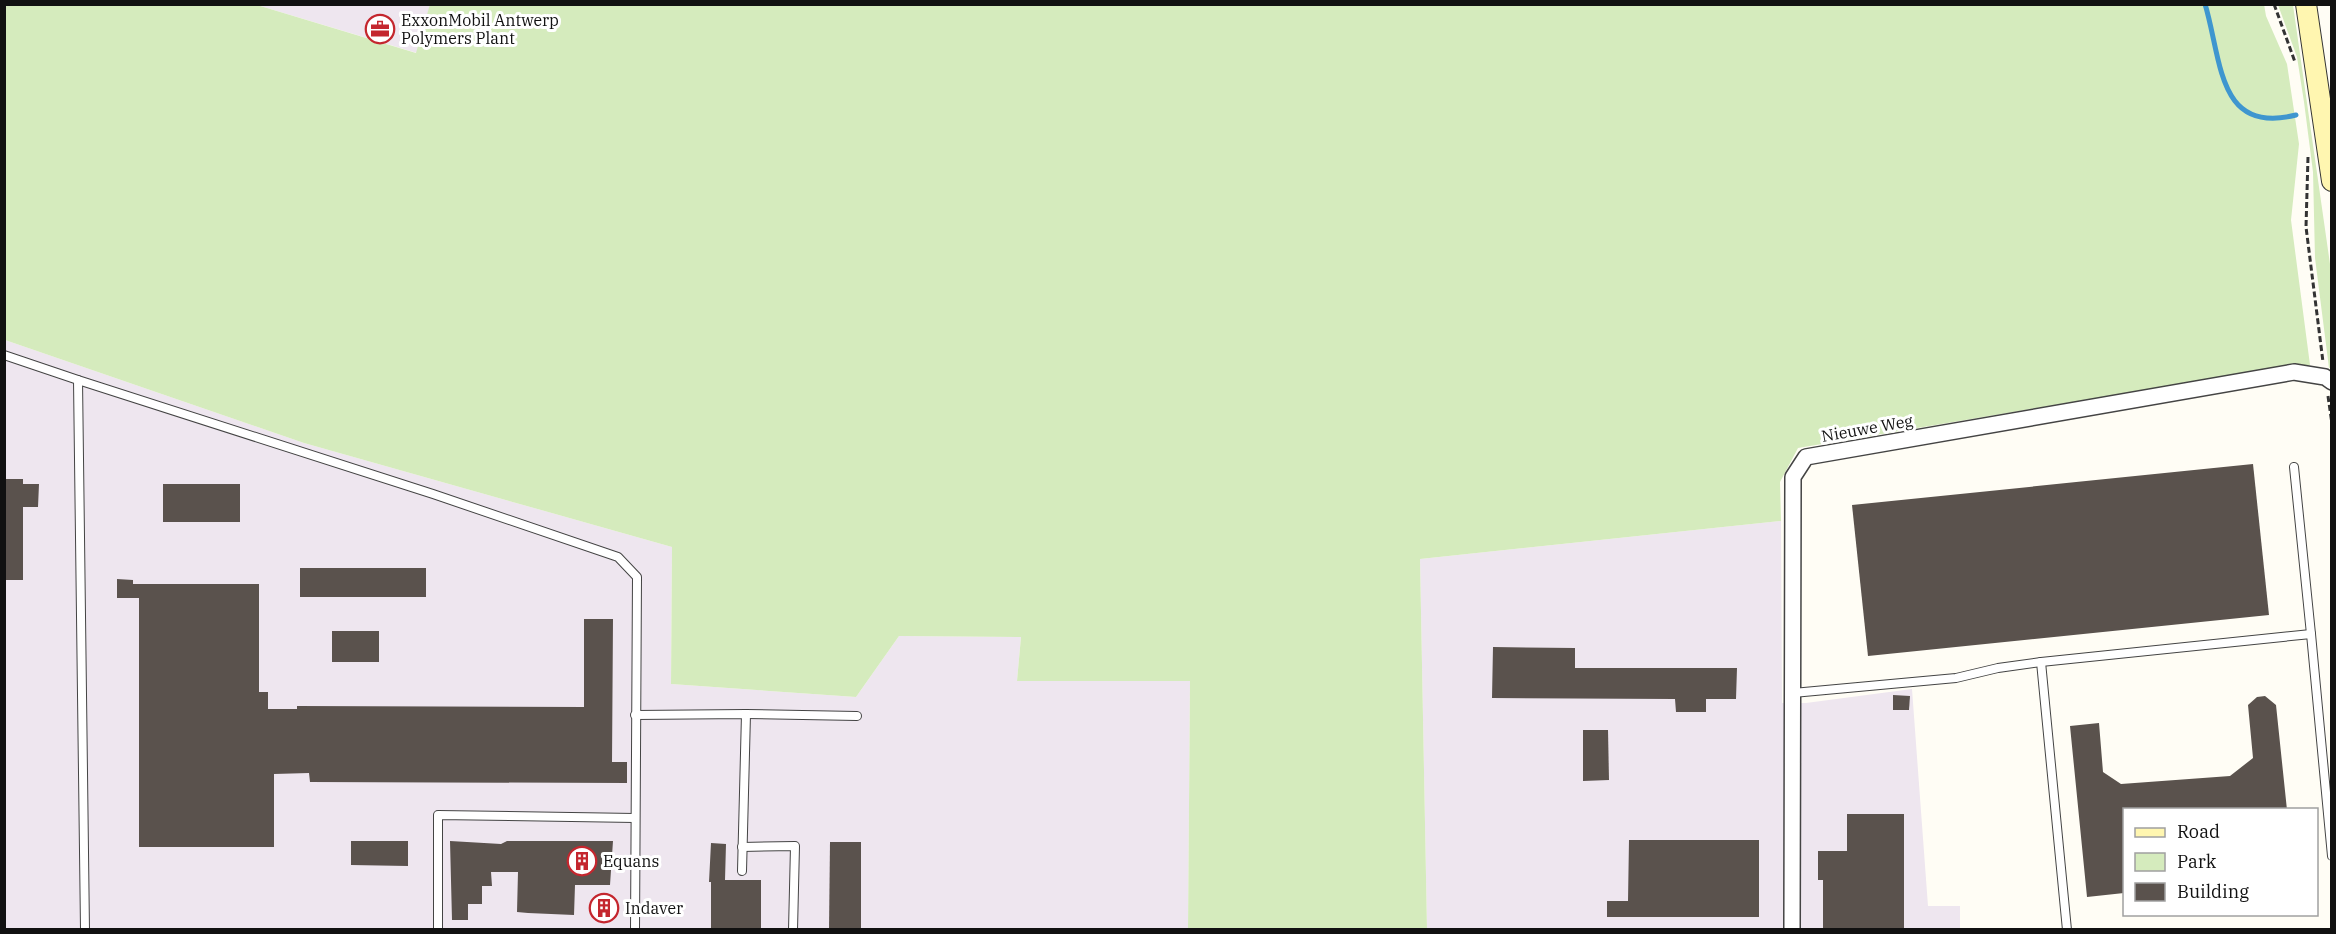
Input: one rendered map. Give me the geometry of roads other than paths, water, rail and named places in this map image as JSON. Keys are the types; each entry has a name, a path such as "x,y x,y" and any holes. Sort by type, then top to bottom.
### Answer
{"main road":[{"path":"2306,4 2331,181"}],"street":[{"name":"Nieuwe Weg","path":"1792,930 1793,477 1806,457 2294,372 2328,380"}],"lane":[{"path":"4,356 444,497 618,557 637,577 635,930"},
{"path":"78,380 85,930"},
{"path":"2294,467 2331,856"},
{"path":"1793,693 1956,678 1998,668 2041,662 2311,634"},
{"path":"2041,662 2067,930"},
{"path":"742,871 746,714"},
{"path":"635,715 857,716"},
{"path":"438,930 438,814 635,818"},
{"path":"742,847 795,846 793,930"}],"waterway":[{"path":"2205,4 2220,69 2227,88 2237,103 2251,114 2270,118 2296,115"}],"place":[{"name":"ExxonMobil Antwerp Polymers Plant","path":"380,29"},
{"name":"Equans","path":"582,861"},
{"name":"Indaver","path":"604,908"}]}
